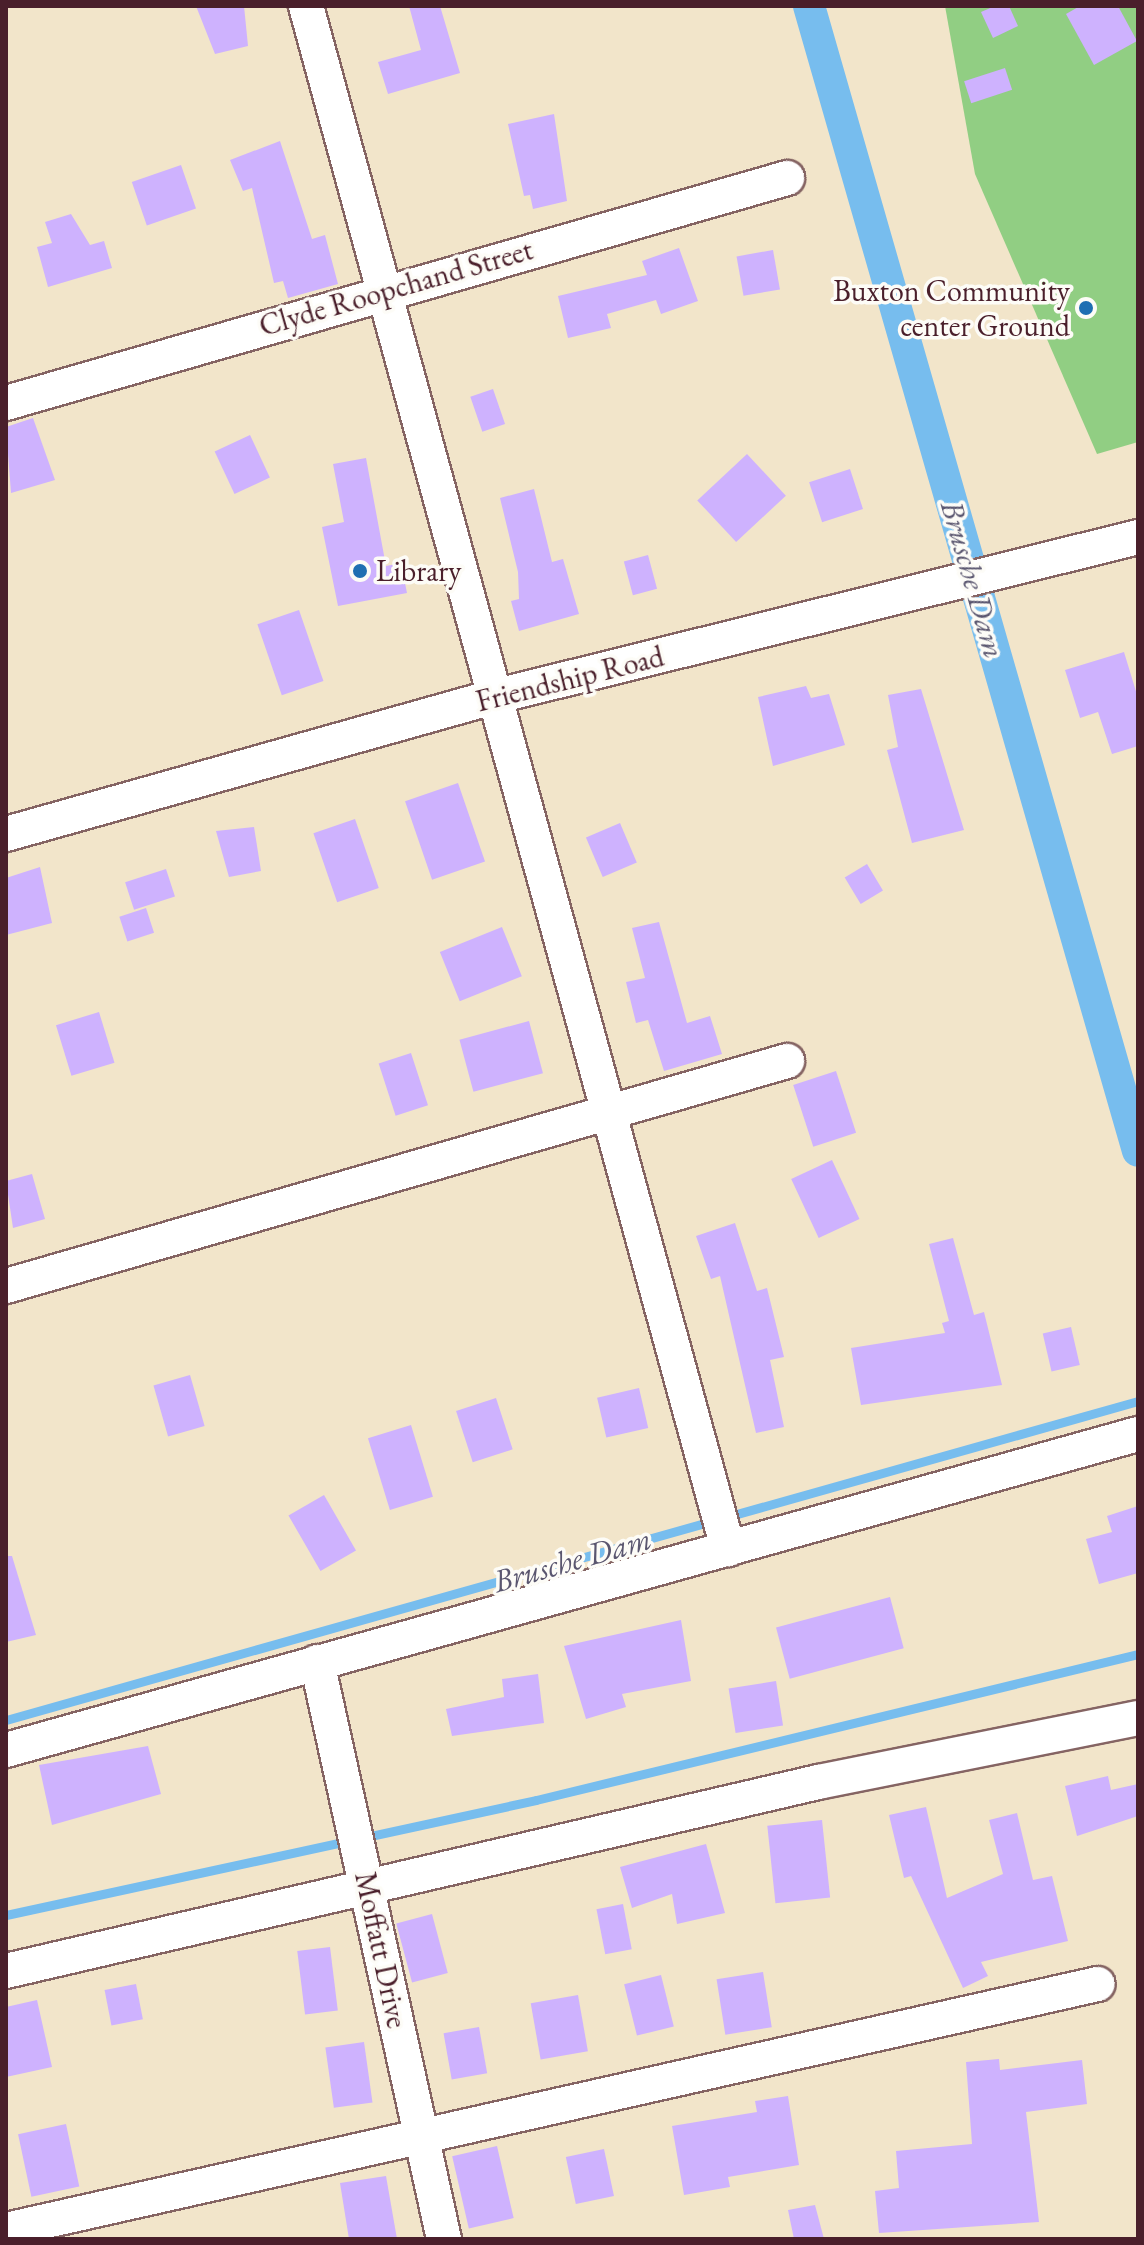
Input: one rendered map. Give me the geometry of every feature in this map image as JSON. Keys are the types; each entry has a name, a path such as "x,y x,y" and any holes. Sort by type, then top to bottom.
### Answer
{"street":[{"path":"306,6 723,1528"},
{"name":"Clyde Roopchand Street","path":"6,403 383,290 787,178"},
{"name":"Friendship Road","path":"6,834 493,697 1138,537"},
{"path":"6,1286 611,1116 787,1061"},
{"path":"6,1750 317,1662 723,1528 1138,1434"},
{"name":"Moffatt Drive","path":"317,1662 349,1795 444,2239"},
{"path":"6,1971 365,1880 818,1782 1138,1718"},
{"path":"6,2230 424,2139 1098,1984"}],"green space":[{"name":"Buxton Community center Ground","path":"945,6 1138,6 1138,442 1097,454 975,174"}],"building":[{"path":"196,6 244,6 248,46 215,54"},
{"path":"409,6 440,6 460,73 388,94 378,62 421,50"},
{"path":"995,6 1009,6 1018,26 993,38 981,12"},
{"path":"1080,6 1118,6 1137,41 1094,65 1066,14"},
{"path":"1005,68 1012,90 971,103 964,81"},
{"path":"554,114 567,201 533,209 530,195 524,196 508,124"},
{"path":"280,141 312,239 325,235 338,284 288,298 283,281 274,283 252,188 243,191 230,160"},
{"path":"181,165 196,208 147,225 132,182"},
{"path":"71,214 90,245 104,241 112,268 48,287 37,247 52,243 45,222"},
{"path":"679,248 698,301 661,314 656,300 607,314 611,328 568,338 558,296 647,275 642,261"},
{"path":"773,250 780,289 744,296 737,256"},
{"path":"493,389 505,424 482,432 470,397"},
{"path":"33,418 55,480 11,493 6,427"},
{"path":"250,435 270,478 235,494 215,451"},
{"path":"747,454 786,496 736,542 697,500"},
{"path":"366,458 386,566 401,563 407,593 338,606 322,527 344,522 333,464"},
{"path":"850,469 863,509 822,522 809,482"},
{"path":"534,489 552,562 563,559 579,614 519,631 511,601 519,599 518,572 500,498"},
{"path":"648,555 657,589 633,595 624,561"},
{"path":"299,610 323,681 282,695 257,624"},
{"path":"1124,652 1138,698 1138,746 1112,754 1098,712 1080,718 1065,670"},
{"path":"806,686 811,698 829,694 845,745 773,766 758,697"},
{"path":"921,689 964,830 912,843 887,750 898,747 888,695"},
{"path":"458,783 485,861 432,880 405,801"},
{"path":"355,819 379,888 337,902 313,833"},
{"path":"620,823 637,863 603,877 586,837"},
{"path":"254,827 261,871 229,877 216,831"},
{"path":"867,864 883,891 861,904 845,877"},
{"path":"40,867 52,923 6,935 6,878"},
{"path":"166,869 175,897 134,910 125,882"},
{"path":"146,908 154,933 127,941 119,917"},
{"path":"659,922 687,1023 710,1016 722,1054 664,1071 648,1020 636,1023 626,982 645,978 632,928"},
{"path":"502,927 522,976 460,1001 440,952"},
{"path":"99,1012 114,1063 71,1076 56,1025"},
{"path":"529,1021 543,1073 473,1092 459,1040"},
{"path":"411,1053 428,1105 396,1116 379,1064"},
{"path":"836,1071 856,1133 813,1147 793,1085"},
{"path":"832,1160 859,1219 819,1238 791,1179"},
{"path":"32,1174 45,1219 13,1228 6,1181"},
{"path":"735,1223 757,1291 767,1288 784,1357 770,1360 784,1427 756,1433 720,1276 711,1279 696,1236"},
{"path":"953,1238 974,1315 984,1312 1002,1385 861,1405 851,1348 945,1333 942,1323 949,1321 929,1244"},
{"path":"1071,1327 1080,1365 1052,1372 1043,1334"},
{"path":"190,1375 205,1426 168,1436 153,1385"},
{"path":"639,1388 648,1428 606,1438 597,1398"},
{"path":"496,1398 513,1449 473,1462 456,1411"},
{"path":"411,1425 433,1497 390,1510 368,1438"},
{"path":"324,1495 356,1550 320,1571 288,1516"},
{"path":"1138,1506 1138,1573 1099,1584 1086,1539 1112,1532 1107,1516"},
{"path":"6,1556 12,1556 36,1635 6,1642"},
{"path":"890,1597 904,1648 790,1679 776,1628"},
{"path":"681,1620 691,1681 622,1694 626,1707 586,1719 564,1646"},
{"path":"538,1674 544,1723 452,1736 446,1709 504,1697 502,1679"},
{"path":"776,1681 783,1725 736,1733 729,1689"},
{"path":"148,1746 161,1794 52,1825 39,1765"},
{"path":"1108,1776 1111,1790 1138,1784 1138,1816 1077,1836 1065,1786"},
{"path":"926,1807 947,1898 1003,1874 989,1820 1017,1813 1033,1880 1052,1876 1068,1941 981,1962 988,1976 963,1988 911,1876 904,1878 889,1815"},
{"path":"822,1820 830,1898 775,1903 767,1826"},
{"path":"706,1844 725,1913 677,1924 672,1894 632,1908 620,1867"},
{"path":"623,1904 632,1949 605,1954 596,1909"},
{"path":"432,1914 448,1973 412,1982 396,1924"},
{"path":"330,1947 338,2011 305,2015 297,1951"},
{"path":"763,1972 772,2027 725,2035 717,1979"},
{"path":"661,1975 674,2026 637,2036 624,1984"},
{"path":"136,1984 143,2019 111,2025 105,1990"},
{"path":"578,1995 588,2051 541,2059 531,2003"},
{"path":"37,2000 52,2067 6,2077 6,2007"},
{"path":"479,2027 487,2073 452,2080 444,2033"},
{"path":"364,2042 372,2102 334,2108 325,2047"},
{"path":"999,2059 1000,2070 1082,2060 1087,2104 1026,2112 1039,2222 879,2233 875,2191 899,2188 896,2151 972,2144 966,2062"},
{"path":"788,2096 799,2165 728,2177 730,2187 684,2195 672,2126 757,2112 755,2101"},
{"path":"66,2124 79,2187 31,2197 18,2134"},
{"path":"497,2146 514,2218 469,2228 452,2156"},
{"path":"604,2149 614,2196 576,2204 566,2157"},
{"path":"386,2176 397,2239 349,2239 340,2183"},
{"path":"815,2205 824,2239 794,2239 788,2210"}],"waterway":[{"name":"Brusche Dam","path":"809,6 1138,1151"},
{"name":"Brusche Dam","path":"6,1720 1138,1401"},
{"path":"6,1915 536,1800 1138,1654"}],"place":[{"name":"Buxton Community center Ground","path":"1086,308"},
{"name":"Library","path":"360,571"}]}
